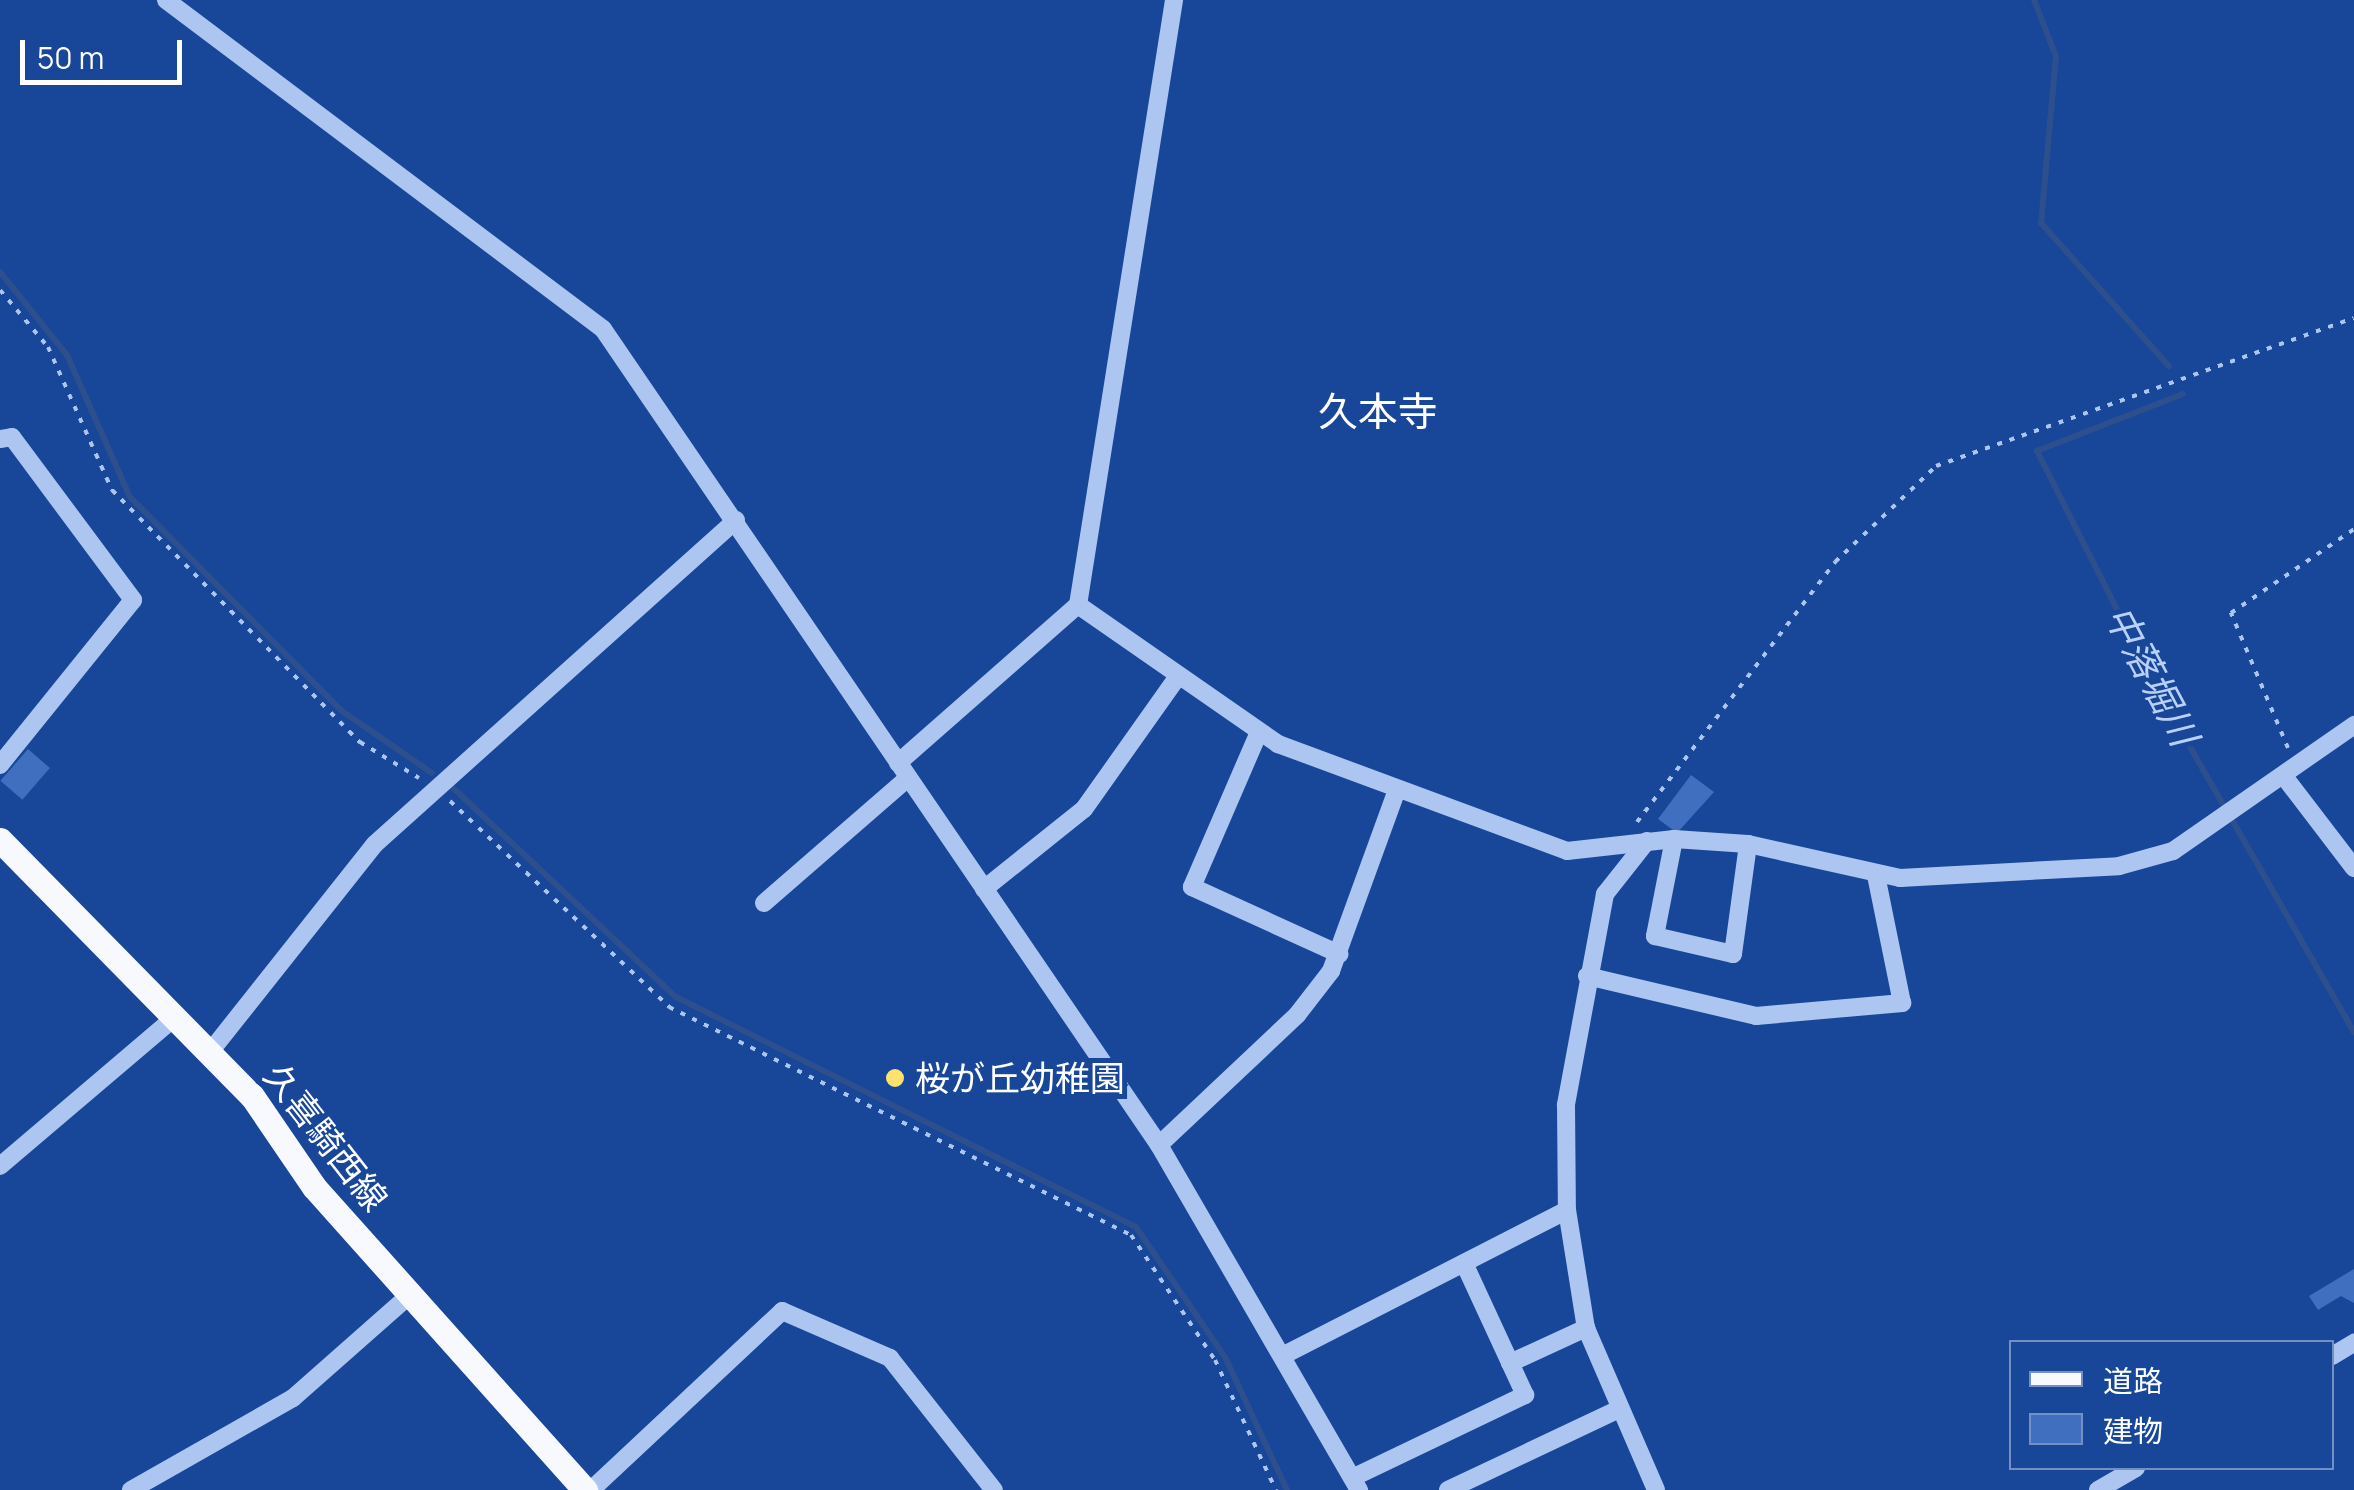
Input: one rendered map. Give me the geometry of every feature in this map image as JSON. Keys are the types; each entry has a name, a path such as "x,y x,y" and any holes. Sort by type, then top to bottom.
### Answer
{"main road":[{"name":"久喜騎西線","path":"0,840 210,1052 314,1187 588,1490"}],"street":[{"path":"166,0 577,302 736,520 1159,1145 1356,1483 1525,1396 1464,1263"},
{"path":"764,903 1078,605 1174,0"},
{"path":"0,438 12,437 132,600 0,766"},
{"path":"210,1052 375,844 433,787 736,520"},
{"path":"1078,605 1259,732 1395,795 1567,851 1674,838 1748,844 1876,876 2143,861 2292,775 2354,725"},
{"path":"984,890 1084,809 1178,676"},
{"path":"1259,732 1192,886 1339,954"},
{"path":"2292,775 2354,868"},
{"path":"1159,1145 1298,1015 1339,954 1395,795"},
{"path":"1674,838 1654,936 1733,954 1748,844"},
{"path":"1646,841 1612,879 1586,976 1566,1106 1567,1210 1586,1328 1615,1410 1656,1490"},
{"path":"1586,976 1756,1016 1902,1004 1876,876"},
{"path":"0,1166 176,1016"},
{"path":"1284,1355 1567,1210"},
{"path":"131,1490 293,1398 412,1293"},
{"path":"588,1490 782,1311 890,1358 994,1490"},
{"path":"1510,1363 1586,1328"},
{"path":"1448,1490 1615,1410"},
{"path":"2098,1490 2133,1470"}],"path":[{"path":"0,290 60,370 96,467 170,557 360,742 433,787 669,1007 1130,1235 1215,1360 1276,1490"},
{"path":"1617,847 1836,562 1936,466 2354,318"},
{"path":"2292,775 2231,613 2354,529"}],"building":[{"path":"28,749 50,768 22,800 0,781"},
{"path":"1691,775 1714,792 1677,833 1658,819"},
{"path":"2354,1269 2354,1303 2341,1296 2318,1310 2309,1296"}],"waterway":[{"name":"中落堀川","path":"2034,0 2056,56 2041,223 2169,366"},
{"path":"0,272 67,355 130,497 342,711 432,773"},
{"name":"中落堀川","path":"2183,394 2037,451 2159,693 2354,1032"},
{"path":"450,785 676,997 1136,1227 1225,1357 1287,1490"}],"place":[{"name":"桜が丘幼稚園","path":"895,1078"}],"district":[{"name":"久本寺","path":"1378,411"}]}
